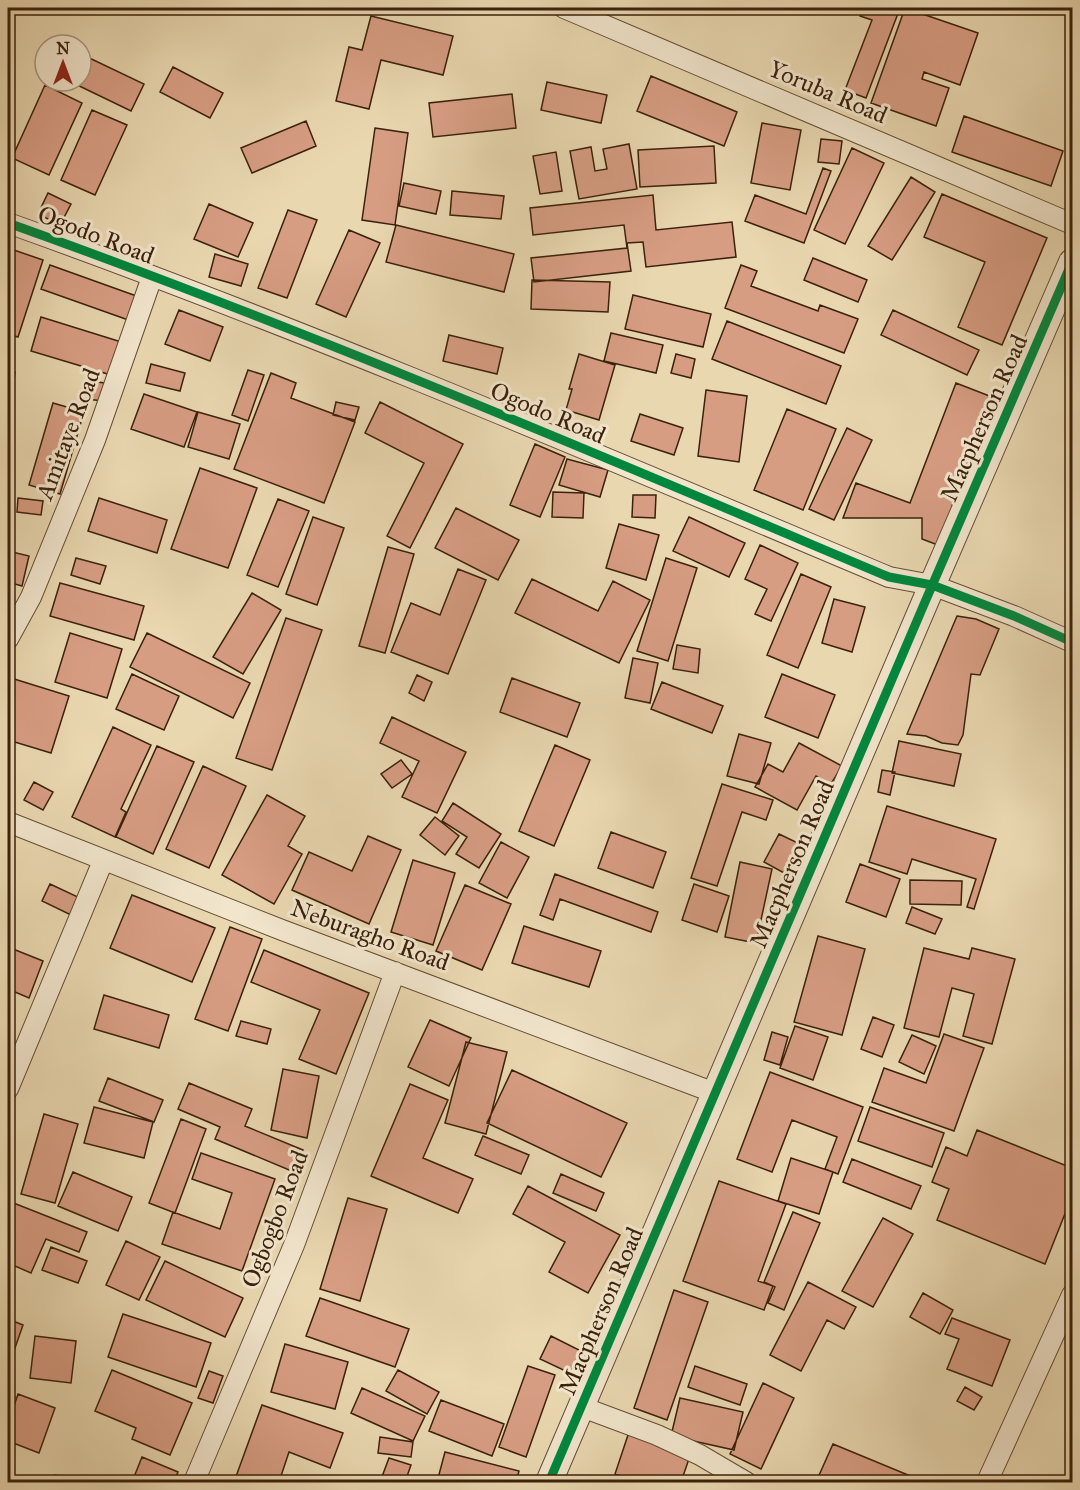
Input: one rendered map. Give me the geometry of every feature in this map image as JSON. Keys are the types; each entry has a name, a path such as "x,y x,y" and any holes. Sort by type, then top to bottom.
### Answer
{"street":[{"name":"Yoruba Road","path":"564,8 1072,224"},
{"name":"Ogodo Road","path":"8,223 495,411 889,577 932,585 1014,616 1072,642"},
{"name":"Macpherson Road","path":"549,1482 1072,262"},
{"name":"Amitaye Road","path":"8,639 31,597 95,440 152,277"},
{"name":"Neburagho Road","path":"8,822 103,861 715,1093"},
{"path":"8,1089 103,861"},
{"name":"Ogbogbo Road","path":"194,1482 294,1245 395,972"},
{"path":"987,1482 1072,1295"},
{"path":"582,1407 657,1434 747,1482"}],"building":[{"path":"863,8 900,8 866,98 845,90 872,20 860,16"},
{"path":"905,8 978,33 960,85 924,72 922,79 949,88 936,126 871,103"},
{"path":"371,16 453,36 443,75 381,60 369,109 336,101 349,47 362,50"},
{"path":"93,60 144,84 131,111 93,93"},
{"path":"173,67 223,93 210,118 160,92"},
{"path":"651,76 737,112 724,146 637,111"},
{"path":"547,82 607,95 601,123 541,110"},
{"path":"41,93 61,93 82,103 49,175 12,158"},
{"path":"512,94 516,128 433,137 429,103"},
{"path":"92,110 127,125 95,195 61,180"},
{"path":"964,116 1063,151 1051,186 952,152"},
{"path":"306,121 316,146 252,173 241,148"},
{"path":"762,123 801,130 790,190 751,183"},
{"path":"375,128 408,133 395,225 362,220"},
{"path":"821,139 842,141 839,164 818,162"},
{"path":"629,144 637,189 579,199 570,151 591,147 595,171 607,169 603,149"},
{"path":"714,146 716,183 640,187 638,150"},
{"path":"852,148 884,163 845,244 814,230"},
{"path":"556,152 562,191 540,194 533,156"},
{"path":"823,168 831,171 804,243 745,221 755,195 806,214"},
{"path":"911,177 935,192 892,260 868,246"},
{"path":"404,183 441,191 436,214 399,206"},
{"path":"452,191 504,196 501,219 450,215"},
{"path":"48,193 71,204 60,225 38,214"},
{"path":"942,194 1047,238 1002,345 958,327 985,262 924,237"},
{"path":"653,195 656,230 732,222 736,257 646,267 643,242 627,243 631,271 534,282 531,258 627,248 624,225 533,235 530,208"},
{"path":"209,204 253,223 238,257 194,239"},
{"path":"288,210 317,220 287,298 258,288"},
{"path":"396,225 514,254 504,292 386,262"},
{"path":"349,230 380,243 346,317 316,304"},
{"path":"8,248 43,260 18,337 8,334"},
{"path":"215,254 248,264 241,286 209,277"},
{"path":"813,258 867,280 858,302 804,280"},
{"path":"50,265 142,298 134,322 41,289"},
{"path":"741,265 757,271 751,286 818,311 820,305 858,319 844,353 725,308"},
{"path":"532,280 610,282 608,312 531,309"},
{"path":"633,295 711,314 703,347 625,329"},
{"path":"179,310 223,327 210,361 165,344"},
{"path":"893,310 979,350 967,375 881,335"},
{"path":"41,317 131,345 121,378 31,351"},
{"path":"727,321 841,366 826,404 712,359"},
{"path":"611,333 663,345 656,373 604,361"},
{"path":"449,335 503,348 497,374 443,361"},
{"path":"579,354 615,365 599,420 566,410 572,389 569,389"},
{"path":"676,354 695,359 691,378 671,373"},
{"path":"151,364 185,373 180,391 146,383"},
{"path":"248,370 264,375 248,421 232,415"},
{"path":"8,371 15,372 8,436"},
{"path":"271,373 296,383 291,398 355,422 324,503 234,469"},
{"path":"89,381 113,384 111,402 87,399"},
{"path":"956,383 992,397 966,465 967,452 953,487 952,521 943,547 922,539 922,518 843,518 856,483 910,503"},
{"path":"706,390 747,396 739,462 698,456"},
{"path":"144,394 197,412 184,447 131,429"},
{"path":"336,402 359,407 355,420 333,415"},
{"path":"380,402 463,444 410,548 387,536 424,463 365,433"},
{"path":"53,403 84,412 60,494 29,485"},
{"path":"787,409 836,429 803,510 754,490"},
{"path":"198,412 240,424 229,459 188,447"},
{"path":"640,414 683,428 674,455 631,441"},
{"path":"847,428 872,440 834,520 809,509"},
{"path":"535,444 565,457 540,517 510,505"},
{"path":"567,459 608,470 600,497 559,485"},
{"path":"200,468 257,488 228,568 171,549"},
{"path":"553,492 584,493 583,518 552,517"},
{"path":"633,495 656,495 655,518 632,517"},
{"path":"18,498 43,501 41,515 17,512"},
{"path":"99,498 167,520 157,553 88,531"},
{"path":"278,499 309,511 278,587 247,575"},
{"path":"456,508 519,540 498,580 435,548"},
{"path":"313,517 344,528 317,605 286,594"},
{"path":"689,517 745,543 729,577 673,551"},
{"path":"619,524 659,535 646,580 606,568"},
{"path":"760,545 798,563 771,621 755,614 767,589 745,579"},
{"path":"388,547 414,554 385,653 359,646"},
{"path":"8,551 29,556 22,586 8,582"},
{"path":"76,558 106,566 100,584 71,575"},
{"path":"666,558 697,568 668,661 637,651"},
{"path":"458,569 486,580 448,674 391,652 411,603 440,615"},
{"path":"801,574 831,587 798,668 767,655"},
{"path":"532,579 598,611 613,581 650,600 619,663 515,613"},
{"path":"60,583 144,606 134,640 50,616"},
{"path":"252,593 281,610 243,674 213,657"},
{"path":"834,599 865,607 852,652 822,643"},
{"path":"957,616 976,619 999,629 980,675 971,674 963,735 958,745 942,743 926,736 907,734"},
{"path":"286,618 322,630 272,770 236,758"},
{"path":"70,633 122,649 107,698 55,682"},
{"path":"147,633 250,683 233,718 130,667"},
{"path":"677,645 700,649 698,673 673,669"},
{"path":"633,658 658,663 650,703 625,698"},
{"path":"132,674 179,696 164,730 116,709"},
{"path":"782,674 835,695 818,738 765,717"},
{"path":"417,675 432,682 424,701 409,693"},
{"path":"11,678 69,696 51,753 8,740 8,689"},
{"path":"512,678 580,703 567,737 500,712"},
{"path":"662,682 723,706 712,733 651,709"},
{"path":"392,717 466,752 437,813 402,797 419,761 380,743"},
{"path":"113,727 151,745 121,809 126,812 115,837 72,817"},
{"path":"739,734 771,743 759,784 727,776"},
{"path":"899,741 961,754 954,786 892,773"},
{"path":"799,743 842,766 831,784 816,776 797,810 755,787 768,764 783,772"},
{"path":"555,745 590,760 554,846 519,831"},
{"path":"157,746 194,762 153,854 116,837"},
{"path":"401,760 412,774 392,788 381,774"},
{"path":"203,766 246,786 209,868 166,849"},
{"path":"882,770 895,772 890,795 878,792"},
{"path":"34,782 53,792 43,810 24,800"},
{"path":"722,784 773,800 766,820 742,812 717,886 691,878"},
{"path":"267,795 305,816 288,846 302,854 274,904 222,875"},
{"path":"453,803 501,834 479,868 456,854 467,837 442,821"},
{"path":"887,806 996,839 974,909 967,907 976,879 912,859 907,874 869,862"},
{"path":"435,817 459,836 445,855 420,835"},
{"path":"611,832 666,852 653,888 598,868"},
{"path":"779,834 800,844 784,873 764,862"},
{"path":"368,836 401,850 369,924 292,890 309,852 352,871"},
{"path":"501,842 529,857 507,898 479,883"},
{"path":"413,860 455,873 433,945 391,932"},
{"path":"740,862 772,869 756,943 725,937"},
{"path":"860,864 900,879 886,917 846,902"},
{"path":"555,874 658,912 651,932 560,899 553,920 540,915"},
{"path":"910,880 962,881 961,905 910,904"},
{"path":"50,884 80,898 71,915 42,901"},
{"path":"694,884 729,896 717,932 682,920"},
{"path":"465,885 511,904 482,970 436,951"},
{"path":"8,894 13,896 8,914"},
{"path":"132,895 215,928 192,982 110,948"},
{"path":"912,907 942,919 935,934 906,923"},
{"path":"524,926 601,951 589,987 512,963"},
{"path":"230,927 262,939 228,1031 195,1019"},
{"path":"818,936 865,949 842,1035 794,1022"},
{"path":"8,947 43,961 29,998 8,989"},
{"path":"924,948 969,959 972,948 1015,959 992,1044 963,1036 974,994 952,988 939,1037 904,1028"},
{"path":"264,950 369,993 336,1074 299,1059 320,1010 251,982"},
{"path":"104,995 169,1015 159,1048 94,1029"},
{"path":"873,1017 894,1025 882,1057 861,1049"},
{"path":"430,1020 471,1038 449,1086 408,1067"},
{"path":"241,1021 271,1029 267,1044 236,1036"},
{"path":"795,1026 828,1037 813,1080 780,1068"},
{"path":"772,1032 788,1037 780,1065 764,1060"},
{"path":"944,1034 984,1048 954,1131 872,1102 884,1068 926,1083"},
{"path":"912,1035 936,1046 924,1074 899,1062"},
{"path":"466,1042 507,1052 486,1134 445,1123"},
{"path":"283,1069 319,1076 307,1138 271,1130"},
{"path":"512,1070 627,1123 601,1177 487,1123"},
{"path":"770,1072 863,1107 838,1174 825,1169 837,1137 792,1120 772,1172 737,1159"},
{"path":"108,1078 163,1100 154,1122 99,1101"},
{"path":"189,1083 252,1109 245,1126 303,1150 294,1172 215,1139 220,1127 178,1109"},
{"path":"410,1084 448,1100 423,1158 473,1179 458,1213 371,1176"},
{"path":"94,1107 153,1122 144,1158 84,1143"},
{"path":"870,1107 944,1133 932,1167 858,1141"},
{"path":"44,1114 78,1124 55,1203 21,1194"},
{"path":"181,1119 206,1129 175,1213 149,1203"},
{"path":"977,1130 1072,1168 1072,1196 1045,1264 937,1220 949,1189 932,1182 946,1147 967,1156"},
{"path":"483,1136 529,1155 521,1174 475,1155"},
{"path":"201,1153 275,1179 242,1271 162,1244 173,1212 220,1229 232,1193 192,1179"},
{"path":"791,1158 833,1172 819,1214 778,1201"},
{"path":"852,1159 921,1186 911,1209 843,1182"},
{"path":"73,1172 132,1197 118,1231 58,1206"},
{"path":"561,1174 604,1193 596,1211 553,1193"},
{"path":"719,1181 786,1204 758,1281 773,1286 764,1310 683,1281"},
{"path":"528,1186 620,1235 588,1293 549,1272 565,1242 513,1214"},
{"path":"348,1198 387,1209 360,1301 320,1289"},
{"path":"11,1202 87,1232 79,1252 46,1239 31,1273 8,1263 8,1211"},
{"path":"793,1212 820,1223 784,1310 768,1303 775,1287 764,1282"},
{"path":"883,1218 913,1234 873,1307 842,1291"},
{"path":"126,1241 160,1257 139,1300 106,1285"},
{"path":"51,1247 87,1261 78,1283 42,1270"},
{"path":"165,1261 243,1298 225,1337 146,1300"},
{"path":"808,1282 856,1307 844,1329 827,1320 801,1371 770,1355"},
{"path":"674,1290 708,1302 667,1420 634,1408"},
{"path":"923,1293 953,1310 940,1334 910,1317"},
{"path":"320,1298 409,1329 395,1367 306,1336"},
{"path":"123,1314 211,1343 196,1387 108,1357"},
{"path":"952,1318 1010,1340 992,1386 947,1369 959,1339 945,1334"},
{"path":"8,1319 23,1325 8,1368"},
{"path":"35,1336 76,1341 71,1383 30,1378"},
{"path":"551,1336 585,1353 574,1375 540,1359"},
{"path":"285,1344 348,1362 335,1409 271,1392"},
{"path":"528,1366 555,1375 526,1457 499,1447"},
{"path":"695,1366 747,1384 740,1405 688,1387"},
{"path":"112,1370 192,1403 170,1455 132,1439 136,1428 95,1411"},
{"path":"398,1370 439,1392 427,1414 386,1391"},
{"path":"209,1371 223,1376 213,1403 198,1398"},
{"path":"763,1383 794,1398 761,1469 730,1454"},
{"path":"965,1387 982,1397 974,1410 957,1401"},
{"path":"362,1388 425,1416 413,1441 351,1413"},
{"path":"8,1394 15,1397 8,1415"},
{"path":"18,1394 55,1408 39,1453 8,1441 8,1424"},
{"path":"680,1398 743,1412 734,1450 671,1436"},
{"path":"441,1400 504,1424 492,1456 429,1431"},
{"path":"262,1405 343,1433 330,1468 289,1452 280,1479 291,1482 234,1482"},
{"path":"629,1432 691,1453 681,1482 621,1482 623,1477 615,1474"},
{"path":"380,1437 413,1442 411,1457 378,1453"},
{"path":"833,1444 925,1482 816,1482"},
{"path":"445,1452 519,1471 516,1482 437,1482"},
{"path":"142,1457 178,1472 174,1482 132,1482"},
{"path":"389,1458 411,1465 405,1482 380,1482"},
{"path":"55,1475 83,1482 53,1482"}],"cycle path":[{"path":"8,223 340,349 889,577 932,585 1014,616 1072,642"},
{"path":"549,1482 1072,262"}]}
